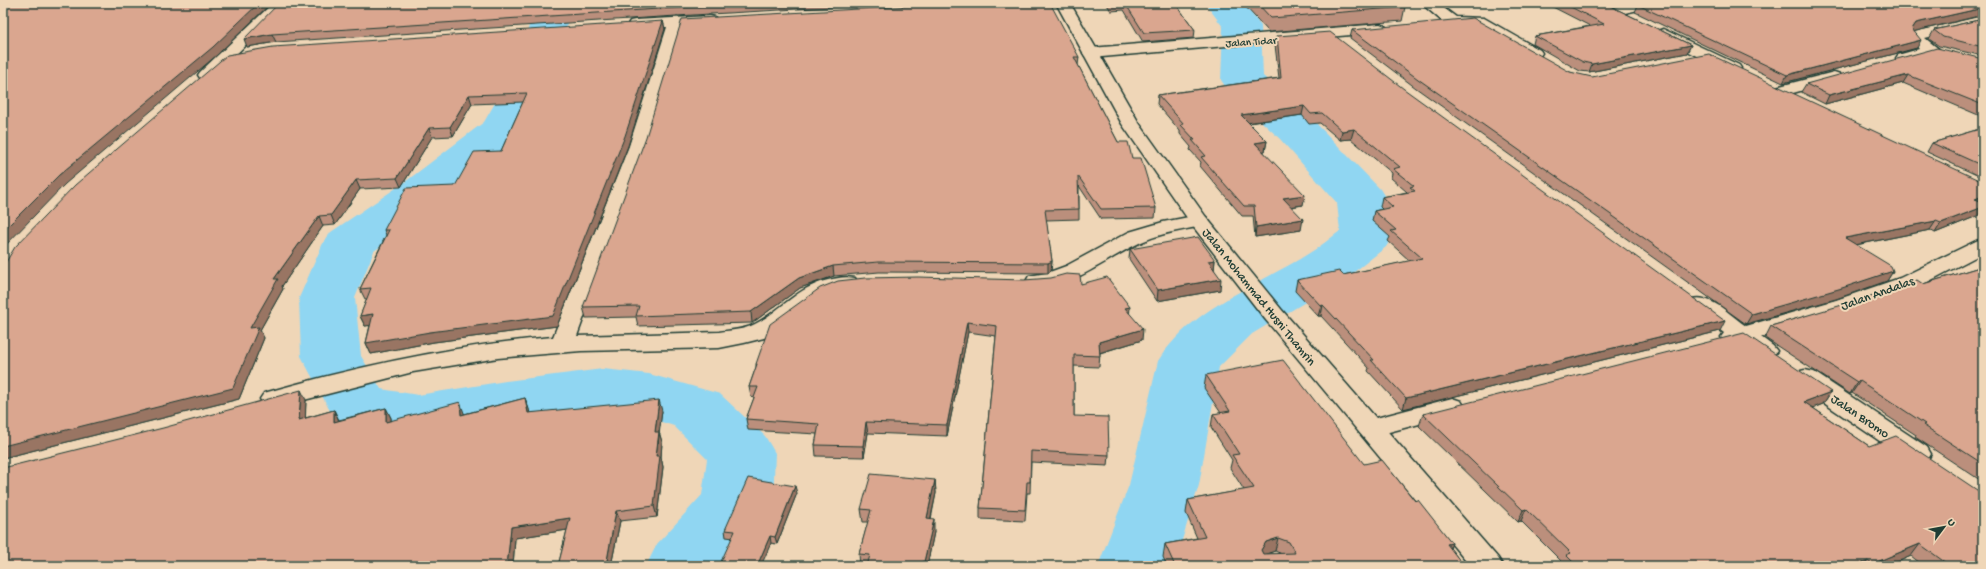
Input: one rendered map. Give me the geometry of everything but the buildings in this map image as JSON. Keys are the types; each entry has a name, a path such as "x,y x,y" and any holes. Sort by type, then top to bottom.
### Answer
{"street":[{"path":"194,85 224,59 281,3"},
{"name":"Jalan Mohammad Husni Thamrin","path":"1063,3 1131,124 1199,221 1272,314 1488,566"},
{"path":"1428,3 1453,22"},
{"path":"1601,3 1748,75"},
{"path":"1616,11 1651,3"},
{"path":"622,25 723,19"},
{"path":"1430,24 1472,20 1482,22 1548,61"},
{"path":"1887,62 1939,52 1919,41 1918,36 1983,20"},
{"path":"563,343 638,146 676,22"},
{"name":"Jalan Tidar","path":"1091,53 1276,39 1392,28"},
{"path":"1332,34 1356,52"},
{"path":"224,59 253,52"},
{"path":"1685,60 1708,56"},
{"path":"1803,101 1775,88 1850,73"},
{"path":"1015,282 1052,280 1065,275 1130,239 1160,228 1199,221"},
{"name":"Jalan Andalas","path":"1711,343 1844,304 1908,282 1983,245"},
{"path":"260,403 374,372 497,350 563,343 695,340 741,337 766,327 800,300 820,289 834,284 866,281"},
{"name":"Jalan Bromo","path":"1685,293 1742,335 1931,463"},
{"path":"1370,428 1471,403"}],"waterway":[{"path":"554,3 537,65 502,130 423,193 350,243 327,298 331,356 360,408 418,418 506,403 603,390 649,396 697,410 741,453 737,504 684,566"},
{"path":"1136,566 1164,485 1189,361 1231,321 1330,264 1367,236 1362,200 1296,129 1242,80 1242,26 1223,3"}]}
